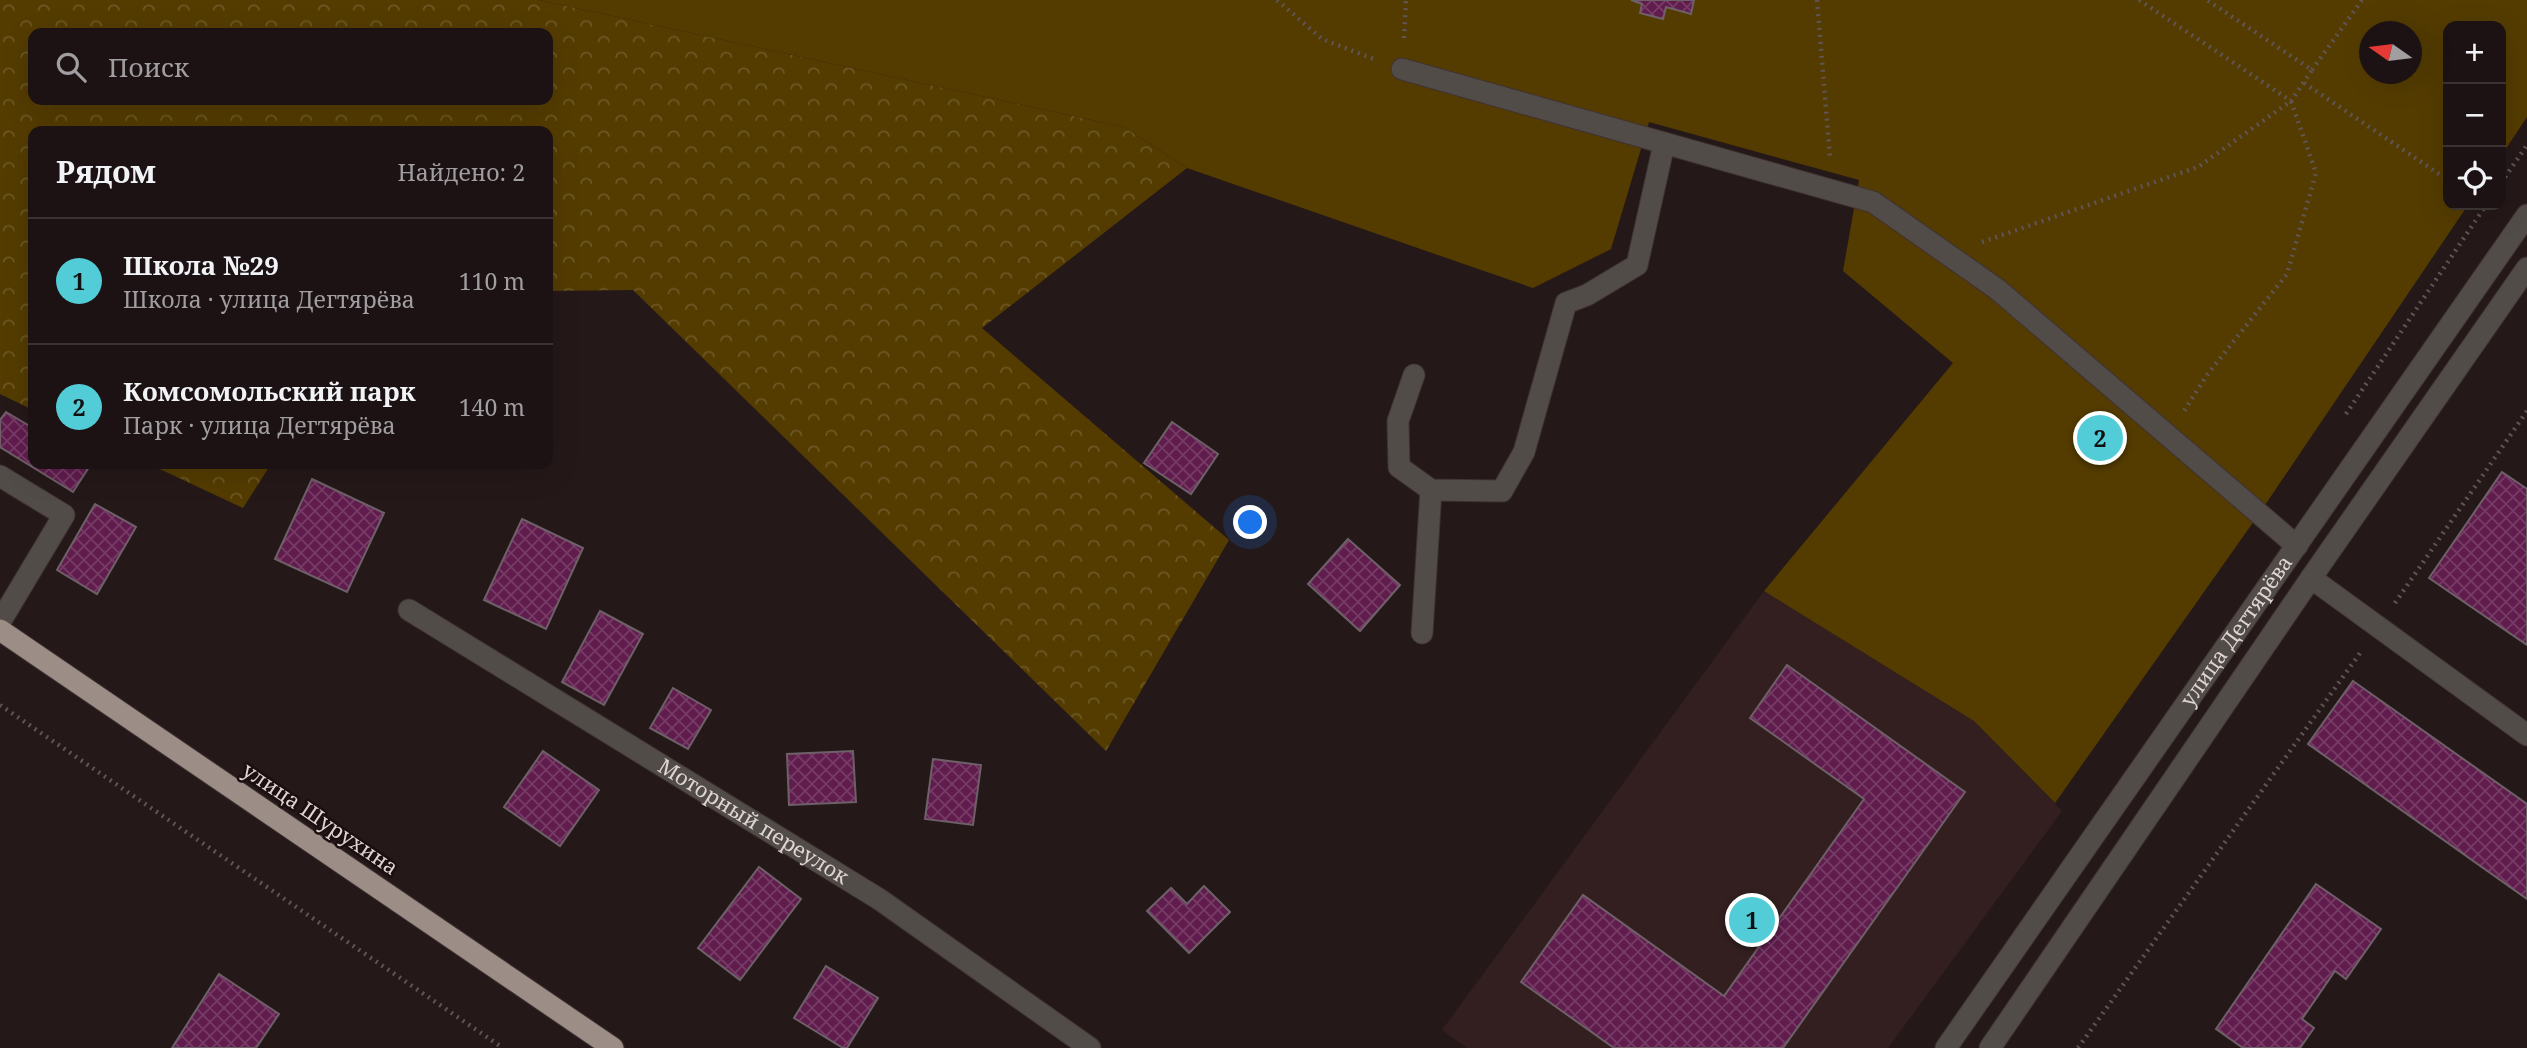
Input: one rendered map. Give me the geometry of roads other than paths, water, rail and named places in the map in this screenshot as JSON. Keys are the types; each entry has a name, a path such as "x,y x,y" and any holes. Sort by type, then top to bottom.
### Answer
{"highway":[{"name":"улица Шурухина","path":"0,630 613,1048"}],"street":[{"path":"1402,69 1873,202 1997,289 2297,545"},
{"path":"1414,375 1398,421 1399,467 1432,490 1502,491 1524,452 1566,303 1587,295 1637,265 1664,144"},
{"name":"улица Дегтярёва","path":"1946,1048 2527,215"},
{"name":"улица Дегтярёва","path":"1990,1048 2311,578 2527,268"},
{"path":"0,476 64,515 0,622"},
{"path":"1422,633 1432,490"},
{"path":"2311,578 2527,735"},
{"name":"Моторный переулок","path":"409,610 879,899 1090,1048"}],"place":[{"name":"Комсомольский парк","path":"2100,438"},
{"name":"Школа №29","path":"1752,920"}]}
